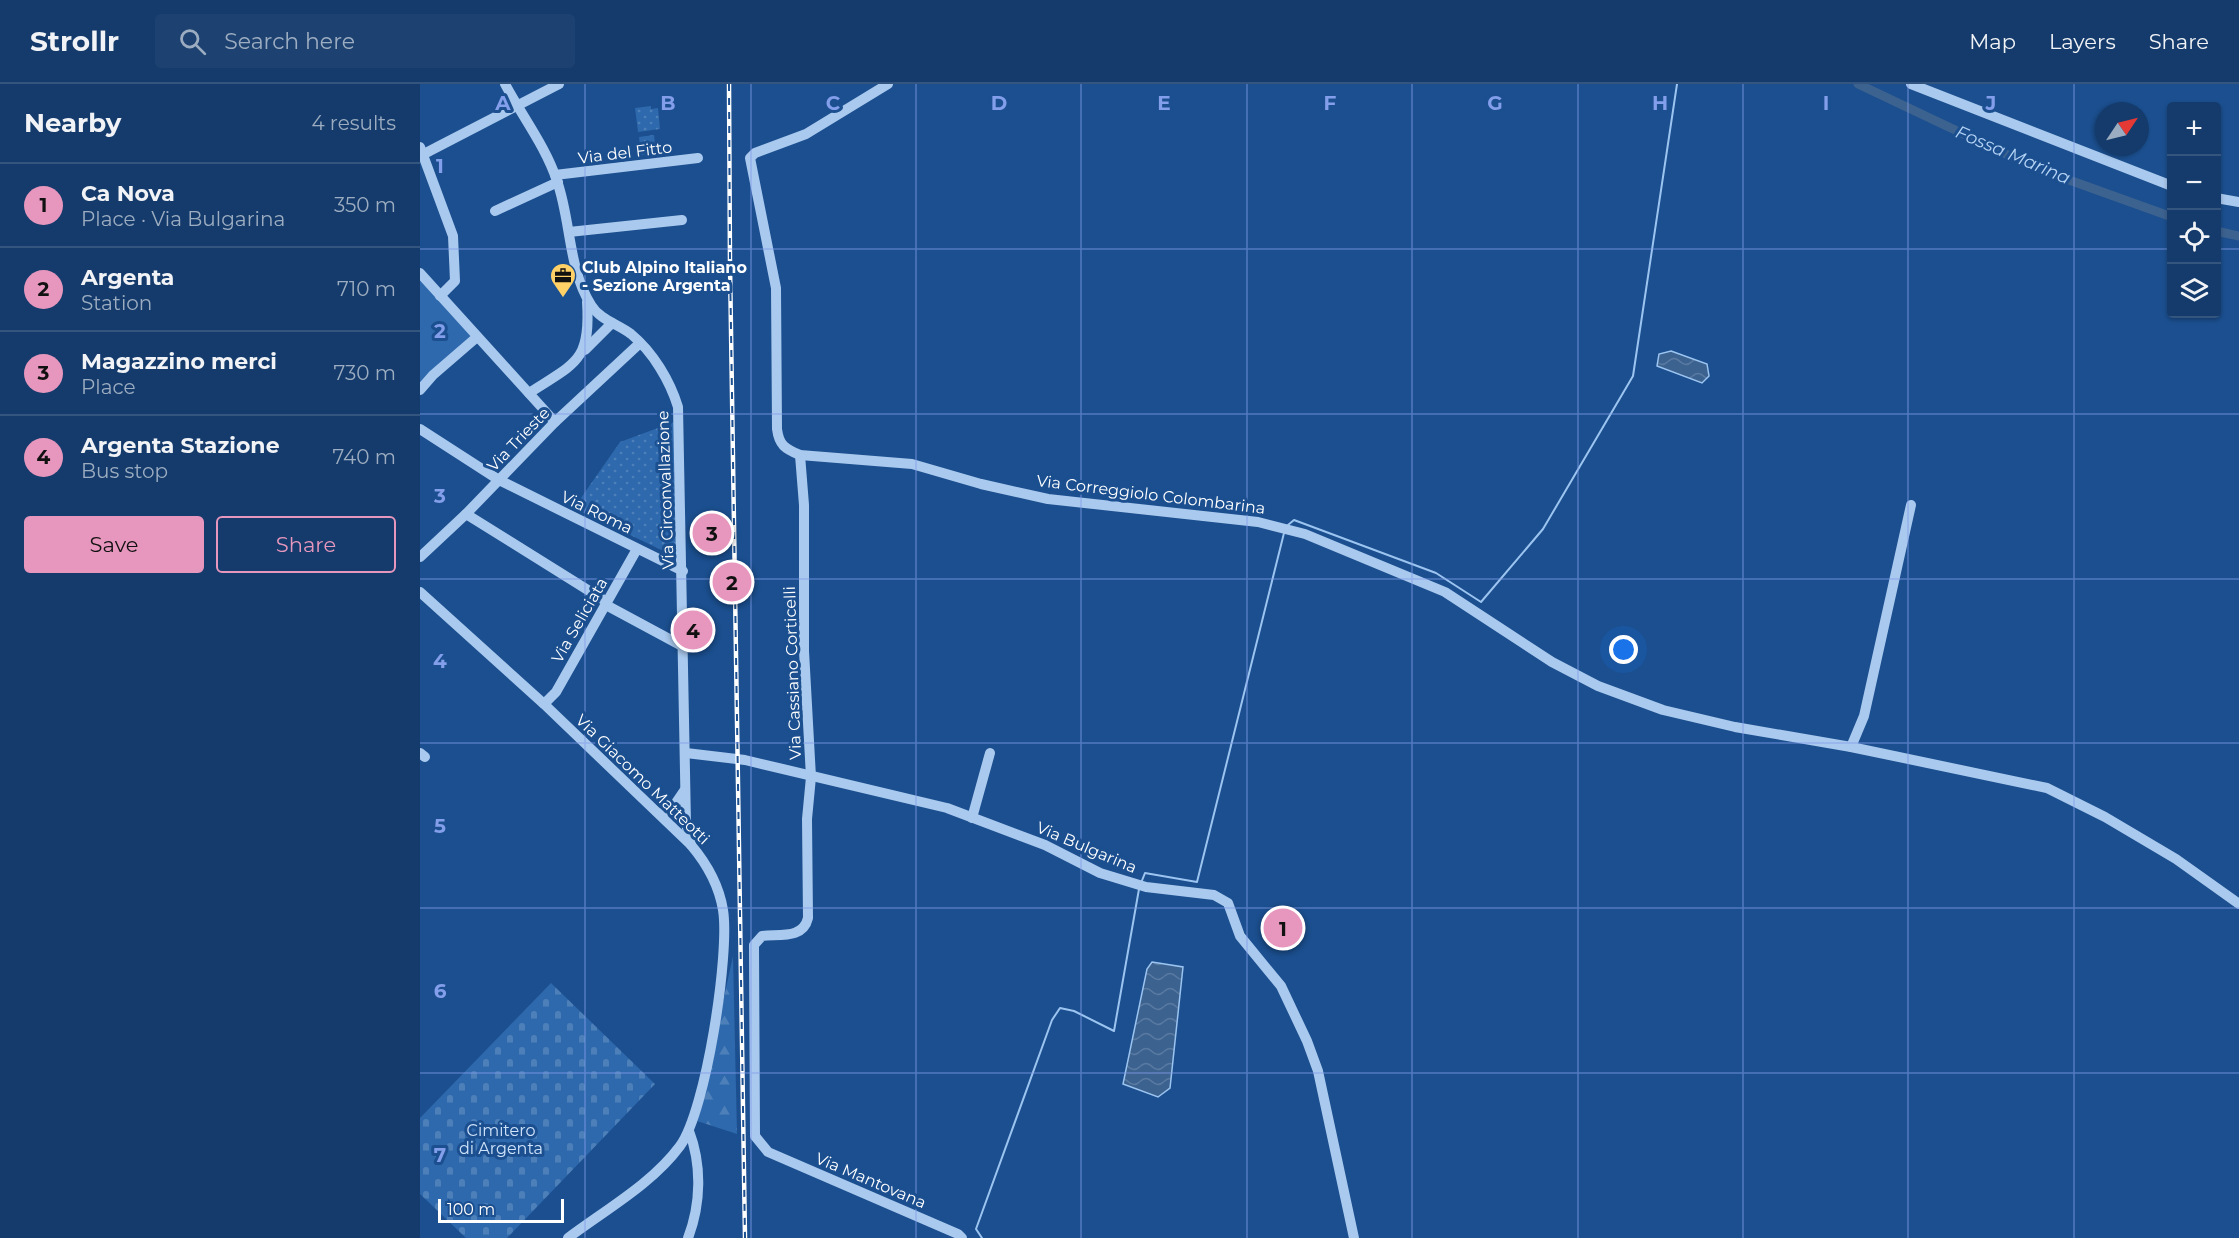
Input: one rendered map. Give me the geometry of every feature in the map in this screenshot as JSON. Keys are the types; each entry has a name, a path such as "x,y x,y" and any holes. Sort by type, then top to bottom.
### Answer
{"street":[{"name":"Via Circonvallazione","path":"505,84 556,179 587,299 598,314 640,343 672,387 678,407 687,770 686,824 691,845"},
{"path":"442,298 455,281 453,237 421,153 559,84"},
{"path":"800,454 783,447 778,438 776,288 750,162 755,153 806,134 888,84"},
{"path":"1911,84 2167,184"},
{"name":"Via del Fitto","path":"495,212 556,179 698,158"},
{"path":"2221,199 2239,202"},
{"path":"569,232 682,220"},
{"path":"420,273 555,422"},
{"path":"583,352 588,332 587,299"},
{"path":"529,393 572,364 612,323"},
{"path":"420,390 433,375 477,337"},
{"name":"Via Trieste","path":"420,557 466,514 555,422 640,343"},
{"name":"Via Roma","path":"420,429 499,480 682,571"},
{"name":"Via Correggiolo Colombarina","path":"800,454 912,464 981,484 1048,499 1097,506 1190,513 1258,522 1286,529 1445,592 1552,662 1609,690 1663,710 1735,727 1851,747 2047,788 2105,817 2176,859 2239,904"},
{"name":"Via Cassiano Corticelli","path":"768,1152 756,1141 754,1132 754,945 762,936 796,933 806,925 807,819 811,777 804,651 804,505 800,454"},
{"path":"1851,747 1864,716 1911,505"},
{"path":"466,514 606,604 684,647"},
{"name":"Via Seliciata","path":"544,704 556,692 637,549"},
{"name":"Via Giacomo Matteotti","path":"420,592 544,704 691,845 702,858 715,884 723,908 724,935 714,1028 689,1131 659,1170 568,1238"},
{"name":"Via Bulgarina","path":"686,753 725,756 947,808 1045,844 1100,873 1140,886 1214,895 1228,903 1240,936 1281,986 1293,1008 1318,1071 1354,1238"},
{"path":"972,818 990,753"},
{"name":"Via Circonvallazione","path":"660,814 668,813 679,801 686,788 687,770"},
{"path":"688,1238 696,1214 698,1176 698,1160 689,1131"},
{"name":"Via Mantovana","path":"768,1152 958,1234 962,1238"}],"green space":[{"path":"651,106 651,109 658,108 660,129 638,132 635,108"},
{"path":"654,135 656,153 641,155 639,137"},
{"path":"420,279 472,337 420,385"},
{"path":"674,422 676,557 574,508 620,442"},
{"path":"733,956 737,1134 697,1121"},
{"name":"Cimitero di Argenta","path":"551,983 655,1084 507,1238 466,1238 420,1194 420,1118"}],"water":[{"path":"1671,351 1707,364 1709,376 1702,383 1657,366 1659,354"},
{"path":"1152,962 1183,967 1170,1088 1158,1097 1123,1084 1147,969"}],"waterway":[{"path":"1288,525 1294,520 1436,573 1481,602 1543,529 1633,376 1677,84"},
{"name":"Fossa Marina","path":"1858,84 2033,167 2167,215"},
{"name":"Fossa Marina","path":"2221,232 2239,236"},
{"path":"1141,883 1145,873 1197,882 1284,533"},
{"path":"982,1238 976,1229 1052,1020 1060,1008 1074,1011 1114,1031 1139,889"}],"railway":[{"path":"729,84 745,1238"}],"place":[{"name":"Club Alpino Italiano - Sezione Argenta","path":"563,299"},
{"name":"Magazzino merci","path":"712,533"},
{"name":"Argenta","path":"732,582"},
{"name":"Argenta Stazione","path":"693,630"},
{"name":"Ca Nova","path":"1283,928"}]}
